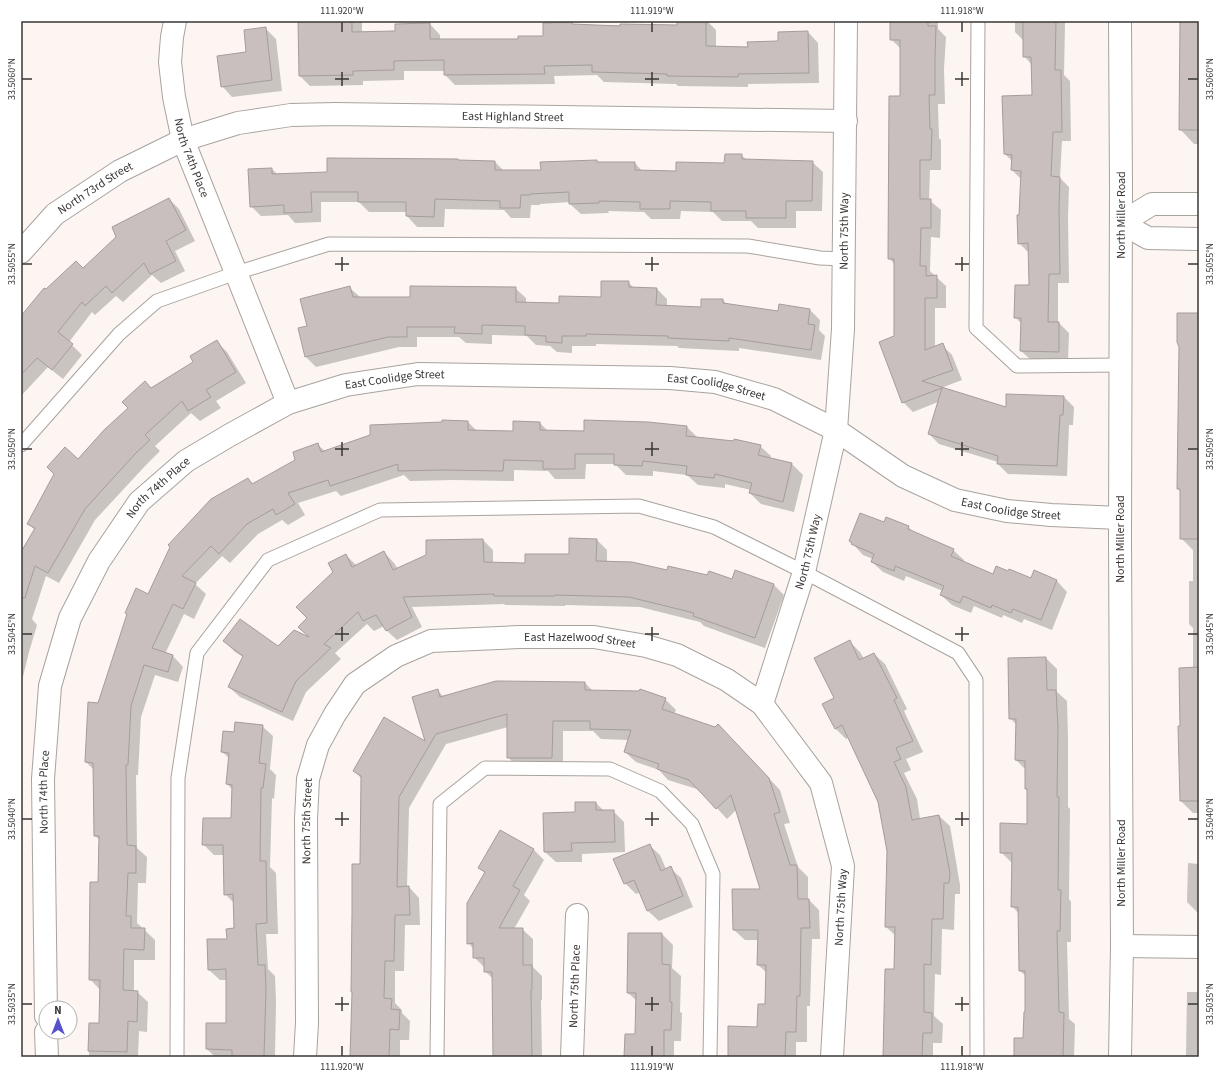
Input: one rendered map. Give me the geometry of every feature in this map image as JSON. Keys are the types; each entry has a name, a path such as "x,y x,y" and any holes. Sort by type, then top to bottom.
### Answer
{"street":[{"name":"North 74th Place","path":"46,1000 43,779 50,686 70,618 98,562 139,502 186,461 230,434 288,403 183,140 174,97 170,62 175,21"},
{"name":"North 75th Way","path":"832,1057 843,866 821,783 762,704 804,572 836,430 843,329 846,21"},
{"name":"North Miller Road","path":"1120,21 1122,946 1120,1057"},
{"name":"East Highland Street","path":"183,140 238,123 291,115 335,114 846,121"},
{"name":"North 73rd Street","path":"21,252 55,214 120,171 183,140"},
{"path":"1199,204 1152,204 1121,223 1148,238 1199,239"},
{"name":"East Coolidge Street","path":"288,403 346,385 418,374 670,378 715,382 774,399 836,430 903,476 955,500 1007,512 1120,518"},
{"name":"East Hazelwood Street","path":"431,641 519,637 594,637 646,646 677,655 720,676 762,704"},
{"name":"North 75th Street","path":"305,1057 308,1023 306,819 308,780 318,745 335,714 355,684 396,656 431,641"},
{"name":"North 75th Place","path":"572,1057 577,915"},
{"path":"1122,946 1199,947"},
{"path":"46,1040 47,1057"}],"lane":[{"path":"978,21 976,328 1017,366 1120,365"},
{"path":"21,445 119,334 157,301 236,273 329,244 748,246 820,258 844,259"},
{"path":"177,1057 178,778 197,652 268,560 380,510 639,506 714,527 804,572 958,652 976,680 977,1057"},
{"path":"437,1057 440,804 486,768 610,769 660,791 692,824 713,874 710,1057"}],"building":[{"path":"298,21 352,21 352,32 395,31 395,24 430,23 430,39 518,39 518,36 543,36 543,23 572,22 572,24 620,26 620,24 677,25 677,21 706,21 706,46 748,47 747,42 778,41 778,32 808,31 809,73 738,74 738,77 667,76 667,74 592,72 592,65 544,66 545,74 444,75 444,60 394,61 394,70 353,71 353,75 299,76"},
{"path":"890,21 928,21 928,26 936,26 935,95 929,95 930,129 932,129 931,160 920,160 920,199 931,199 931,228 921,228 920,266 926,266 926,276 937,275 937,298 925,298 925,350 943,343 953,370 922,381 1006,407 1006,394 1064,396 1063,415 1060,415 1057,466 997,464 998,456 928,434 942,388 902,403 879,342 894,336 894,259 888,259 889,96 900,96 900,40 890,40"},
{"path":"1023,21 1056,21 1055,70 1061,70 1062,132 1053,132 1051,176 1060,177 1060,274 1049,274 1048,322 1059,322 1059,352 1020,351 1021,318 1014,318 1015,285 1029,285 1028,243 1018,244 1017,215 1019,215 1021,171 1011,170 1012,155 1004,154 1002,96 1032,95 1031,57 1023,57"},
{"path":"1180,21 1199,21 1199,130 1179,130"},
{"path":"266,27 272,80 221,87 217,56 246,52 244,30"},
{"path":"725,154 742,154 742,159 813,161 812,201 786,201 786,218 746,218 746,211 711,211 711,202 670,201 670,209 640,209 640,202 599,201 599,203 569,204 569,192 521,195 520,208 500,208 500,201 435,199 434,217 406,216 406,202 358,202 358,192 311,192 312,212 284,213 284,205 250,207 248,169 272,168 272,174 327,172 327,158 458,159 495,161 495,170 541,170 540,162 597,160 597,162 635,162 635,170 676,171 676,162 724,163"},
{"path":"169,198 186,230 166,241 176,261 150,274 144,263 112,293 106,286 85,306 82,302 58,332 73,344 52,370 37,358 21,375 21,316 44,288 46,289 76,261 83,268 116,237 112,227"},
{"path":"601,281 629,281 629,287 657,288 656,305 701,307 701,299 723,299 723,303 778,311 779,304 810,309 808,324 815,325 811,350 729,338 729,341 668,338 668,336 586,334 586,336 562,336 562,343 546,342 546,336 525,335 525,326 482,325 482,334 454,333 455,327 407,327 407,337 388,337 305,357 298,328 307,326 300,299 350,286 353,297 410,297 410,286 516,287 516,302 559,303 559,296 601,297"},
{"path":"1177,313 1199,313 1199,539 1180,539 1180,489 1177,489 1179,347 1177,342"},
{"path":"217,340 236,372 206,390 211,397 188,411 182,401 145,435 150,440 135,454 85,509 48,573 35,566 25,598 21,598 21,552 35,528 27,524 54,474 47,467 65,447 78,459 104,430 128,408 122,402 145,381 151,388 193,362 190,356"},
{"path":"442,420 468,421 468,430 513,431 513,421 540,422 540,430 584,431 584,420 648,422 687,426 686,436 734,441 734,439 761,445 758,455 792,463 783,502 749,493 752,483 715,474 714,478 686,475 687,466 643,461 642,466 614,465 614,454 575,454 575,469 543,469 543,461 504,460 503,471 398,471 398,464 330,486 328,480 288,493 295,504 276,515 273,509 247,524 219,554 211,546 182,576 196,583 183,609 173,604 152,648 173,655 168,672 144,665 131,706 128,765 126,765 127,845 136,846 136,873 128,873 126,916 131,916 131,928 145,928 144,950 124,949 123,990 138,991 137,1022 128,1021 127,1052 88,1051 89,1023 99,1023 100,980 89,980 90,882 98,882 99,836 94,836 93,763 85,762 88,702 98,703 127,614 125,613 136,588 148,594 170,547 168,545 211,499 248,478 252,484 295,460 293,452 318,443 321,452 370,435 370,425 442,422"},
{"path":"860,513 884,522 886,517 909,526 908,529 954,549 951,556 993,574 996,566 1008,571 1009,569 1031,578 1034,570 1057,580 1041,620 1013,609 1011,613 992,605 991,608 963,596 960,603 940,595 944,586 895,566 894,571 871,562 874,554 851,544 852,543 849,541"},
{"path":"569,538 597,539 596,561 632,562 667,570 668,566 707,575 709,571 732,579 735,570 774,584 755,638 693,616 694,613 629,597 555,595 494,596 494,594 403,597 412,617 386,631 376,615 363,621 358,612 324,644 331,648 296,681 282,712 228,687 243,656 223,641 240,619 278,646 294,630 309,637 298,627 307,618 296,607 333,572 328,563 346,554 352,567 384,551 393,570 426,555 426,540 483,539 484,562 525,563 525,554 569,554"},
{"path":"850,640 859,660 874,653 897,698 894,700 913,741 896,748 901,759 894,762 906,787 912,820 939,815 950,873 949,883 944,883 943,919 932,919 931,965 924,964 924,1012 932,1013 932,1033 923,1033 922,1057 883,1057 885,969 894,969 895,927 885,927 887,851 878,802 842,725 835,729 822,704 834,698 814,658"},
{"path":"1046,657 1047,690 1056,690 1058,727 1058,890 1061,890 1060,931 1057,931 1059,1012 1064,1013 1063,1057 1014,1057 1014,1038 1023,1038 1025,1012 1025,971 1019,971 1018,907 1011,907 1012,853 1000,853 1000,823 1027,824 1027,789 1025,789 1025,761 1015,760 1016,719 1009,719 1008,658"},
{"path":"1199,667 1199,801 1180,801 1178,726 1180,726 1179,668"},
{"path":"496,681 585,682 585,690 639,691 640,689 666,698 662,709 715,727 718,724 769,778 780,812 774,814 790,865 797,865 798,899 809,899 810,928 801,928 800,996 797,996 796,1032 786,1032 785,1057 728,1057 728,1026 757,1027 758,1004 765,1004 766,965 757,965 758,930 733,930 732,889 760,889 731,795 716,809 689,780 657,769 659,764 624,752 631,730 590,729 590,721 553,721 552,758 507,758 507,714 436,734 399,797 397,887 409,886 410,915 395,915 394,961 385,961 384,998 392,999 391,1009 400,1010 399,1030 390,1029 389,1057 350,1057 352,992 352,864 360,864 361,776 353,771 384,717 425,741 412,697 438,689 440,697"},
{"path":"235,722 263,725 259,763 266,764 263,788 261,788 260,861 266,861 267,923 256,924 258,965 265,965 266,990 264,1057 232,1057 232,1050 206,1049 206,1023 226,1023 226,969 208,970 207,939 227,939 226,929 234,928 233,894 224,895 223,845 202,845 203,818 231,818 232,785 226,784 229,753 221,752 223,731 234,732"},
{"path":"575,802 596,802 596,810 614,810 615,842 571,843 572,851 544,852 543,813 575,812"},
{"path":"500,830 534,849 513,886 520,890 499,928 523,928 523,965 532,965 532,1057 493,1057 492,972 484,972 484,958 473,958 473,943 467,944 467,903 485,872 478,868"},
{"path":"650,844 661,871 671,866 683,896 647,911 634,880 624,884 613,859"},
{"path":"628,933 662,933 662,964 670,965 670,1002 672,1002 671,1030 664,1030 664,1057 624,1057 625,1034 635,1034 636,993 627,993"}]}
